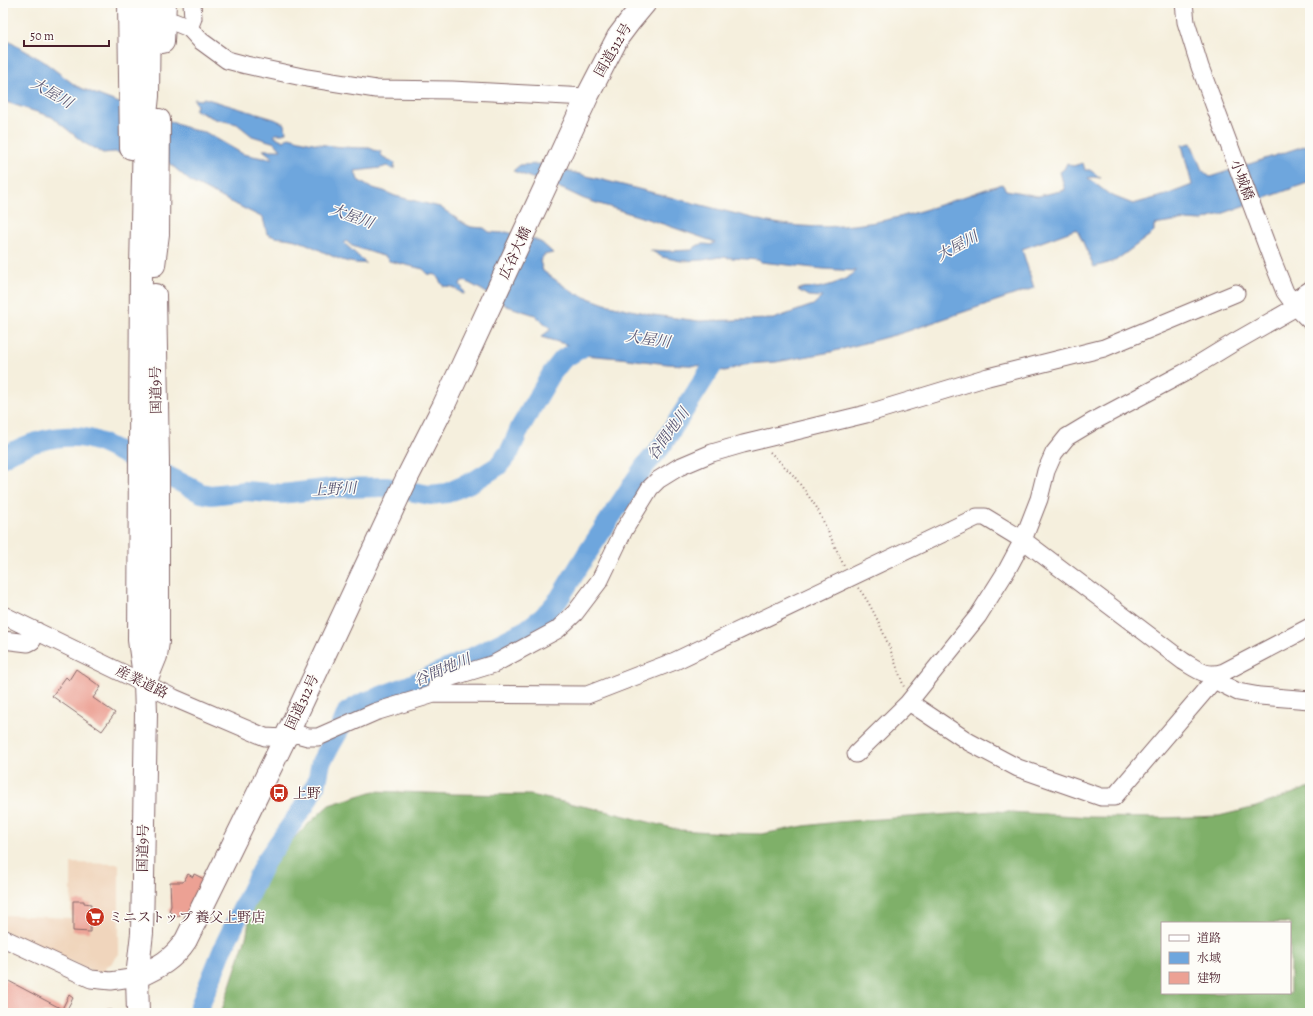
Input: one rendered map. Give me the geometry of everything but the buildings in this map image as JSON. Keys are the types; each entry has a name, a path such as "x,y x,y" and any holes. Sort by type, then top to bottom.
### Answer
{"highway":[{"path":"129,3 147,38 159,109 147,229"},
{"path":"147,229 153,135 148,96 147,38 149,3"},
{"path":"147,229 130,142 147,38 165,3"},
{"name":"国道312号","path":"587,98 618,37 645,3"},
{"name":"広谷大橋","path":"443,407 587,98"},
{"name":"国道9号","path":"138,1013 137,977 142,925 146,714 145,683 139,640 149,477 147,229"},
{"name":"国道312号","path":"137,977 157,968 178,953 186,940 284,738 408,476 443,407"}],"street":[{"path":"192,3 192,18 182,25 227,60 246,65 307,78 376,89 452,90 587,98"},
{"name":"小城橋","path":"1184,3 1186,22 1200,67 1273,262 1291,300"},
{"path":"856,754 909,702 978,616 1007,570 1023,540 1039,499 1046,471 1054,453 1067,437 1184,373 1233,343 1291,300 1310,290"},
{"path":"434,694 437,686 445,679 494,664 557,630 570,617 600,580 624,530 650,488 658,480 678,467 712,453 866,414 988,377 1104,348 1236,294"},
{"path":"1291,300 1310,321"},
{"name":"産業道路","path":"3,615 174,698 266,737 284,738 297,734 308,737 318,737 375,712 434,694 587,695 675,661 977,517 985,517 1023,540 1183,661 1200,671 1238,692 1260,696 1310,700"},
{"path":"909,702 969,742 1018,768 1101,797 1114,797 1213,678 1310,627"},
{"path":"3,640 28,643 32,641 37,631"},
{"path":"3,938 91,979 111,981 137,977"}],"path":[{"path":"756,441 794,476 817,508 849,578 864,595 879,625 909,702"}],"shaded area":[{"name":"ミニストップ 養父上野店","path":"71,863 119,864 119,954 111,964 105,967 106,972 97,973 3,930 5,915 71,918"}],"green space":[{"path":"1310,787 1310,1013 221,1013 247,934 253,894 278,854 329,805 374,791 530,795 601,810 680,830 726,833 762,834 804,826 837,822 994,811 1091,817 1161,818 1219,816 1256,807"}],"water":[{"name":"大屋川","path":"3,38 43,61 76,86 193,130 205,132 243,154 263,158 273,158 263,150 281,150 275,143 252,136 237,124 215,119 195,110 197,106 194,99 201,100 204,98 274,119 285,124 286,132 283,134 276,134 274,136 284,141 289,137 329,146 370,148 381,152 381,155 396,164 394,166 395,169 387,166 355,171 358,180 369,187 395,196 440,207 471,227 484,228 489,232 506,232 534,239 542,243 553,253 544,255 540,261 543,271 574,293 605,304 653,315 699,321 773,319 813,305 822,297 808,296 798,290 805,288 817,288 833,284 843,280 856,271 823,269 761,262 758,260 719,257 703,260 681,261 662,257 650,250 692,250 698,245 711,245 715,242 584,199 565,190 513,171 520,165 540,164 768,222 812,227 857,225 901,217 1002,184 1006,190 1038,196 1065,190 1060,172 1064,169 1067,163 1073,166 1083,163 1085,170 1090,170 1101,178 1088,178 1110,195 1133,204 1166,195 1192,185 1182,145 1191,143 1202,170 1210,177 1310,144 1310,182 1202,221 1185,220 1154,225 1154,232 1115,261 1094,267 1077,229 1022,249 1034,288 902,333 831,352 776,362 747,364 725,371 715,370 704,366 667,364 583,355 563,360 575,347 541,337 551,329 535,315 507,306 465,281 462,281 460,284 465,293 463,294 453,287 443,286 436,275 428,274 423,269 389,261 386,257 352,246 346,241 344,243 366,263 346,261 301,242 271,236 267,234 263,218 191,182 168,162 115,152 103,153 84,143 52,117 3,101"}],"waterway":[{"name":"上野川","path":"3,457 22,447 42,440 74,437 91,439 103,443 201,493 211,495 246,491 282,494 333,488 387,487 430,495 447,493 474,481 498,466 510,451 521,426 552,373 563,359 588,344"},
{"name":"谷間地川","path":"197,1013 225,944 265,862 305,805 317,782 321,762 340,729 347,712 362,703 410,685 467,660 526,630 543,617 559,599 644,467 661,447 713,365 727,347"}],"place":[{"name":"上野","path":"279,793"},
{"name":"ミニストップ 養父上野店","path":"95,917"}]}
